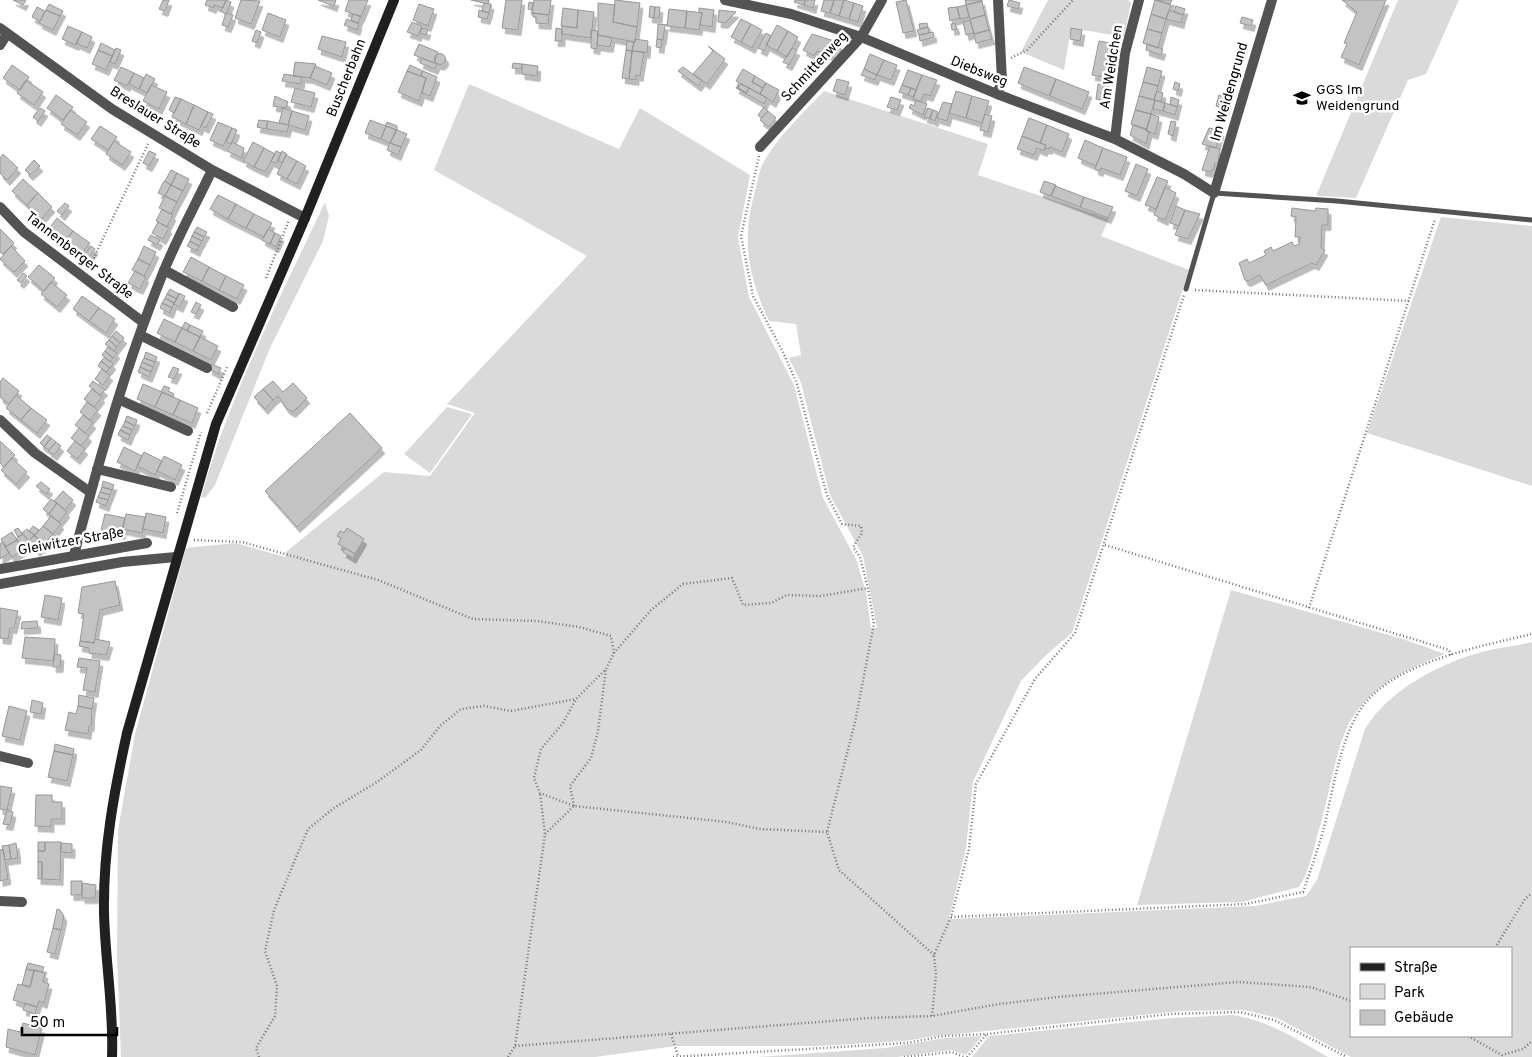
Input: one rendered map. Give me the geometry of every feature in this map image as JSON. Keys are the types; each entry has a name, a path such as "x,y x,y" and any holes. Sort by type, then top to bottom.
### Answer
{"main road":[{"name":"Buscherbahn","path":"112,1057 104,911 108,841 115,785 127,733 176,557 216,424 305,218 394,0"}],"street":[{"name":"Diebsweg","path":"725,0 790,14 861,37 997,94 1115,139 1184,174 1214,193"},
{"name":"Schmittenweg","path":"760,147 861,37 882,0"},
{"path":"997,94 1002,81 998,0"},
{"name":"Am Weidchen","path":"1115,139 1125,53 1139,0"},
{"name":"Im Weidengrund","path":"1214,193 1272,0"},
{"path":"0,45 4,31"},
{"name":"Breslauer Straße","path":"4,31 112,109 152,134 212,170 305,218"},
{"path":"74,555 90,492 118,399 140,335 164,270 212,170"},
{"name":"Tannenberger Straße","path":"0,207 24,232 144,324"},
{"path":"164,270 233,307"},
{"path":"140,335 206,368"},
{"path":"118,399 188,430"},
{"path":"0,420 35,453 90,492"},
{"path":"97,469 171,487"},
{"name":"Gleiwitzer Straße","path":"0,569 147,543"},
{"path":"0,584 122,562 176,557"},
{"path":"0,756 28,763"},
{"path":"0,902 22,902"}],"lane":[{"path":"1186,289 1214,193 1438,210 1532,220"}],"path":[{"path":"1002,63 1026,50 1073,0"},
{"path":"84,279 152,134"},
{"path":"760,147 742,236 753,296 783,352 797,384 827,495 842,524 862,526 862,534 854,547 860,557 874,624 855,722 828,832 839,870 934,955"},
{"path":"1309,608 1438,210"},
{"path":"932,1016 936,975 934,955 951,917 969,849 976,784 1035,679 1076,633 1186,289 1409,301"},
{"path":"181,540 242,542 378,580 473,619 536,621 597,632 611,636 614,653"},
{"path":"1105,545 1449,650 1451,655"},
{"path":"508,1057 516,1046 545,834 540,793 534,778 541,749 563,723 576,699 606,669 614,653 651,610 683,584 732,578 743,605 771,603 787,595 822,596 868,588"},
{"path":"951,917 1246,904 1303,892 1323,831 1336,775 1358,712 1367,701 1393,680 1451,655 1532,634"},
{"path":"574,806 570,786 591,758 598,731 606,669"},
{"path":"259,1057 256,1048 275,1016 277,986 265,951 274,910 308,829 334,808 378,782 421,750 440,726 462,708 484,706 510,711 576,699"},
{"path":"540,793 574,806 727,822 759,829 828,832"},
{"path":"545,834 574,806"},
{"path":"1496,947 1525,899 1532,893"},
{"path":"516,1046 869,1018 932,1016 999,1004 1058,997 1238,982 1311,987 1350,1001"},
{"path":"673,1057 906,1043 944,1036 987,1034 1170,1014 1240,1012 1274,1020 1347,1057"},
{"path":"672,1034 678,1057"},
{"path":"904,1057 952,1052 966,1057 987,1034"},
{"path":"1470,1037 1502,1055 1523,1049 1532,1041"}],"green space":[{"path":"1048,0 1128,0 1131,3 1124,37 1071,28 1064,70 1021,52"},
{"path":"1398,0 1459,0 1426,74 1408,80 1356,198 1316,196"},
{"path":"469,84 619,149 640,108 750,175 738,238 749,297 794,385 823,498 856,559 866,592 871,628 877,628 863,556 830,495 801,383 789,358 801,355 796,324 769,321 756,288 749,258 748,226 761,168 768,155 790,126 824,91 988,144 978,175 1109,219 1101,236 1189,270 1072,633 1046,655 1021,681 973,782 966,848 949,919 1255,906 1306,896 1317,880 1365,729 1375,715 1402,690 1418,679 1452,662 1486,651 1532,642 1532,1057 1351,1057 1277,1018 1244,1010 1181,1011 905,1041 817,1046 676,1046 595,1057 121,1057 117,955 118,830 135,734 186,548 236,543 285,557 286,552 384,472 430,476 475,413 447,404 587,256 434,170"},
{"path":"325,202 329,216 323,241 270,348 215,485 205,498 201,497 226,421 241,384"},
{"path":"1441,217 1532,226 1532,486 1367,433"},
{"path":"447,407 472,414 430,473 404,454"},
{"path":"1231,590 1403,639 1445,654 1398,675 1371,695 1350,721 1339,749 1310,861 1299,887 1242,902 1137,905"},
{"path":"1233,1015 1271,1026 1328,1057 972,1057 989,1036 1172,1018"},
{"path":"982,1036 966,1055 951,1050 897,1057 757,1057 885,1048 945,1038"}],"building":[{"path":"13,0 26,0 23,5"},
{"path":"163,0 169,0 165,11 159,9"},
{"path":"207,0 226,0 223,8 214,5 213,8 205,5"},
{"path":"226,0 231,2 226,14 221,11"},
{"path":"241,0 260,1 251,24 235,18"},
{"path":"318,0 336,0 334,6"},
{"path":"349,0 368,0 361,17 345,11"},
{"path":"471,0 489,0 488,4"},
{"path":"506,0 522,0 518,30 502,28"},
{"path":"534,0 551,0 549,15 532,13"},
{"path":"615,0 640,3 637,27 613,22"},
{"path":"795,0 805,0 804,5 794,2"},
{"path":"805,0 815,0 813,8 804,5"},
{"path":"824,0 834,0 830,13 821,11"},
{"path":"834,0 844,0 839,16 830,13"},
{"path":"844,0 854,3 849,19 839,16"},
{"path":"906,0 914,31 903,33 896,2"},
{"path":"965,0 982,0 982,1 966,5"},
{"path":"1009,0 1020,3 1018,9 1007,6"},
{"path":"1155,0 1171,5 1166,19 1151,14"},
{"path":"1157,0 1172,0 1170,4"},
{"path":"1342,0 1386,0 1359,65 1341,57 1347,44 1344,43 1357,12"},
{"path":"982,1 985,15 970,19 966,5"},
{"path":"529,2 533,3 532,10 528,9"},
{"path":"484,3 491,4 489,13 482,11"},
{"path":"598,3 615,5 613,22 637,27 635,42 598,35"},
{"path":"854,3 863,6 858,22 849,19"},
{"path":"49,4 63,11 60,16 46,10"},
{"path":"419,4 434,9 428,26 413,20"},
{"path":"966,5 969,17 960,19 957,7"},
{"path":"650,6 655,7 654,18 649,17"},
{"path":"1176,6 1185,9 1183,15 1174,12"},
{"path":"37,7 45,11 40,21 32,17"},
{"path":"655,7 660,7 659,18 654,18"},
{"path":"957,7 960,18 950,21 948,8"},
{"path":"563,8 578,10 577,28 561,26"},
{"path":"699,8 714,10 712,27 700,25 702,13 699,12"},
{"path":"669,9 687,11 685,28 667,26"},
{"path":"46,10 60,16 53,30 39,23"},
{"path":"479,10 489,13 487,19 478,17"},
{"path":"578,10 594,12 591,38 562,34 562,26 577,28"},
{"path":"719,10 736,12 725,23 718,22"},
{"path":"1169,10 1183,15 1181,23 1166,19"},
{"path":"687,11 702,13 699,30 685,28"},
{"path":"226,13 233,15 228,27 222,25"},
{"path":"268,13 286,20 280,37 262,30"},
{"path":"533,13 549,15 548,24 536,23 536,17 533,17"},
{"path":"353,14 361,16 358,23 351,20"},
{"path":"1151,14 1166,19 1162,33 1147,29"},
{"path":"985,15 989,30 974,34 970,19"},
{"path":"1242,17 1253,20 1251,26 1240,23"},
{"path":"347,19 359,24 357,30 344,25"},
{"path":"741,19 751,24 741,42 731,37"},
{"path":"970,20 974,33 966,35 963,22"},
{"path":"412,22 422,26 418,36 407,32"},
{"path":"927,23 928,27 920,29 919,24"},
{"path":"955,23 957,29 952,30 951,24"},
{"path":"658,24 668,25 665,26 663,40 657,39"},
{"path":"751,24 762,30 752,48 741,42"},
{"path":"777,25 788,31 777,51 766,45"},
{"path":"68,26 82,32 76,45 62,39"},
{"path":"928,27 929,33 919,35 917,30"},
{"path":"422,28 428,30 426,35 420,33"},
{"path":"556,28 562,29 562,41 555,41"},
{"path":"1071,28 1082,30 1080,41 1070,39"},
{"path":"1147,29 1162,33 1158,48 1143,43"},
{"path":"256,30 261,32 257,43 252,41"},
{"path":"591,30 598,31 597,49 591,48"},
{"path":"989,30 992,39 976,43 974,34"},
{"path":"788,31 798,37 787,57 777,51"},
{"path":"82,32 92,37 87,48 76,43"},
{"path":"933,32 934,37 920,41 919,35"},
{"path":"766,33 771,36 764,51 758,48"},
{"path":"812,34 834,41 830,55 817,51 814,56 803,50"},
{"path":"598,35 612,38 610,47 597,45"},
{"path":"322,36 346,42 342,57 318,49"},
{"path":"635,39 648,41 647,53 632,51"},
{"path":"657,39 662,40 661,48 656,47"},
{"path":"627,41 634,42 632,51 626,50"},
{"path":"1099,41 1116,44 1110,78 1092,75"},
{"path":"101,43 115,50 112,56 98,50"},
{"path":"834,43 842,50 835,59 830,55"},
{"path":"419,44 438,52 434,63 414,55"},
{"path":"1147,44 1163,49 1161,55 1146,50"},
{"path":"708,46 725,59 707,84 693,74 713,51"},
{"path":"116,48 121,50 115,64 110,62"},
{"path":"792,48 797,50 789,65 783,62"},
{"path":"98,50 112,56 106,70 92,64"},
{"path":"626,50 632,51 629,79 622,78"},
{"path":"632,51 644,52 640,76 636,75 636,80 629,79"},
{"path":"438,54 442,54 445,59 444,63 438,64 435,61 435,57"},
{"path":"870,54 884,60 877,75 864,69"},
{"path":"422,58 437,64 435,69 420,63"},
{"path":"884,60 897,65 891,80 877,75"},
{"path":"295,62 316,64 310,78 293,76"},
{"path":"513,63 522,64 522,69 512,68"},
{"path":"522,64 538,66 537,76 522,74"},
{"path":"12,65 29,77 20,90 3,78"},
{"path":"410,65 423,71 420,76 407,71"},
{"path":"315,66 332,73 327,85 310,78"},
{"path":"121,67 134,73 127,86 114,80"},
{"path":"683,67 702,81 698,86 678,71"},
{"path":"1024,67 1056,79 1049,96 1018,83"},
{"path":"1147,67 1162,71 1158,86 1143,82"},
{"path":"743,69 755,76 752,82 763,88 760,94 736,81"},
{"path":"864,69 877,75 875,80 861,75"},
{"path":"908,70 922,75 916,90 902,85"},
{"path":"407,71 426,78 419,101 398,92"},
{"path":"423,71 437,77 430,96 422,93 426,78 421,76"},
{"path":"134,73 144,78 139,89 129,84"},
{"path":"146,74 155,79 147,93 139,89"},
{"path":"284,74 302,77 301,84 282,81"},
{"path":"922,75 937,80 930,96 924,94 921,102 913,99"},
{"path":"755,76 766,83 763,88 752,82"},
{"path":"837,79 849,82 845,95 833,91"},
{"path":"1056,79 1089,92 1082,109 1050,96"},
{"path":"26,80 43,92 34,105 17,93"},
{"path":"1143,82 1158,86 1154,100 1139,96"},
{"path":"1175,82 1180,84 1178,91 1173,89"},
{"path":"739,83 738,88 746,93 749,88 767,98 764,104 736,88"},
{"path":"766,83 779,90 773,102 760,94"},
{"path":"741,84 749,88 746,93 738,88"},
{"path":"1098,84 1109,86 1106,101 1096,99"},
{"path":"151,85 167,92 159,109 143,101"},
{"path":"902,85 911,88 908,95 899,92"},
{"path":"295,88 315,93 311,107 291,102"},
{"path":"911,88 916,90 913,97 908,95"},
{"path":"956,91 972,96 966,118 949,113"},
{"path":"1157,91 1163,93 1161,102 1154,100"},
{"path":"56,95 73,107 63,120 47,108"},
{"path":"1219,95 1229,97 1226,109 1216,106"},
{"path":"275,96 288,102 286,108 273,106"},
{"path":"972,96 989,101 982,123 966,118"},
{"path":"1139,96 1155,100 1151,114 1135,110"},
{"path":"175,97 181,99 174,113 169,110"},
{"path":"891,97 901,100 897,110 887,107"},
{"path":"1171,97 1179,100 1177,107 1170,104"},
{"path":"181,99 194,105 186,124 172,117"},
{"path":"916,100 927,104 923,115 909,108 911,104 914,106"},
{"path":"1155,100 1165,103 1163,111 1153,109"},
{"path":"943,102 952,104 947,121 937,118"},
{"path":"1165,103 1177,107 1175,115 1163,111"},
{"path":"194,105 208,112 199,130 186,124"},
{"path":"764,107 768,111 761,118 758,115"},
{"path":"40,108 45,111 38,121 33,117"},
{"path":"283,108 292,111 288,125 279,123"},
{"path":"928,108 933,110 929,119 924,117"},
{"path":"70,110 87,122 77,135 61,124"},
{"path":"933,110 938,112 935,121 930,119"},
{"path":"1135,110 1151,114 1147,129 1131,124"},
{"path":"292,111 309,116 305,130 288,125"},
{"path":"768,111 776,118 769,127 760,120"},
{"path":"208,112 213,114 206,128 201,125"},
{"path":"985,114 992,116 988,132 980,130"},
{"path":"1151,114 1159,117 1155,134 1146,131"},
{"path":"1029,118 1047,125 1040,143 1022,136"},
{"path":"259,120 268,121 266,129 257,127"},
{"path":"370,120 386,126 381,139 365,133"},
{"path":"268,121 289,125 287,132 266,129"},
{"path":"1171,121 1176,122 1173,136 1168,134"},
{"path":"218,122 232,128 223,146 210,140"},
{"path":"387,122 397,126 397,130 385,126"},
{"path":"1047,125 1069,134 1062,152 1050,147 1049,149 1045,148 1046,145 1040,143"},
{"path":"1133,125 1149,131 1146,144 1130,135"},
{"path":"100,126 117,137 108,150 91,139"},
{"path":"386,126 396,130 390,143 381,139"},
{"path":"232,128 237,130 231,144 226,142"},
{"path":"1209,128 1221,131 1216,148 1202,144"},
{"path":"397,130 407,134 401,147 390,143"},
{"path":"1022,136 1046,145 1044,151 1037,148 1034,155 1017,149"},
{"path":"1085,140 1103,148 1096,166 1078,158"},
{"path":"114,141 131,152 122,165 106,154"},
{"path":"232,142 244,148 242,158 227,151"},
{"path":"253,142 264,148 254,167 243,161"},
{"path":"390,143 401,147 398,155 387,150"},
{"path":"1210,146 1220,149 1218,163 1215,163 1214,169 1209,172 1202,170"},
{"path":"264,148 275,154 265,172 254,167"},
{"path":"1103,148 1127,157 1120,175 1101,168 1100,171 1095,169"},
{"path":"149,151 156,154 149,166 143,163"},
{"path":"276,151 281,153 276,164 271,161"},
{"path":"282,151 287,154 282,163 278,161"},
{"path":"3,154 18,168 7,180 0,173 0,158"},
{"path":"286,155 297,161 287,179 277,174"},
{"path":"34,160 40,166 30,175 25,170"},
{"path":"297,161 306,166 297,184 287,179"},
{"path":"1136,164 1148,169 1137,196 1125,191"},
{"path":"171,170 177,173 171,185 165,181"},
{"path":"177,173 189,179 183,191 171,185"},
{"path":"1157,177 1168,181 1156,209 1145,205"},
{"path":"23,179 38,193 27,205 12,191"},
{"path":"164,181 171,185 165,196 158,193"},
{"path":"1044,181 1056,185 1051,196 1040,192"},
{"path":"171,185 183,191 177,202 165,196"},
{"path":"1055,186 1084,197 1080,207 1051,196"},
{"path":"1165,187 1176,193 1165,220 1154,215"},
{"path":"38,193 52,207 41,219 27,205"},
{"path":"218,195 236,204 228,219 210,209"},
{"path":"165,196 177,202 171,214 159,208"},
{"path":"1084,197 1113,207 1108,218 1080,207"},
{"path":"65,203 69,206 62,215 57,211"},
{"path":"236,204 254,214 246,228 228,219"},
{"path":"1176,206 1185,210 1179,226 1170,223"},
{"path":"1292,208 1315,211 1316,208 1328,209 1328,225 1322,225 1321,248 1325,250 1316,265 1312,263 1266,285 1260,275 1248,281 1245,280 1239,263 1247,259 1249,263 1266,255 1264,251 1271,247 1273,251 1292,242 1294,246 1299,244 1300,237 1295,237 1296,217 1291,216"},
{"path":"162,209 173,215 167,227 156,221"},
{"path":"1185,210 1200,214 1188,239 1175,235"},
{"path":"254,214 272,223 264,237 246,228"},
{"path":"57,218 73,231 64,243 47,231"},
{"path":"158,222 169,228 163,239 152,233"},
{"path":"197,227 207,232 204,237 194,232"},
{"path":"0,229 14,243 3,254 0,252"},
{"path":"268,229 275,233 270,244 262,240"},
{"path":"73,231 90,243 80,256 64,243"},
{"path":"194,232 204,237 202,241 192,236"},
{"path":"275,233 281,236 276,247 270,244"},
{"path":"151,235 160,240 157,245 148,240"},
{"path":"192,236 202,241 199,246 190,241"},
{"path":"190,241 199,246 197,251 187,246"},
{"path":"11,246 25,261 14,272 0,259"},
{"path":"91,246 95,249 87,260 83,257"},
{"path":"144,246 156,252 150,265 138,259"},
{"path":"191,257 209,267 202,281 183,272"},
{"path":"138,259 150,265 144,276 132,270"},
{"path":"39,265 55,278 44,291 28,277"},
{"path":"209,267 226,276 219,290 202,281"},
{"path":"135,271 146,277 140,289 128,283"},
{"path":"23,273 27,276 21,283 17,280"},
{"path":"226,276 244,285 237,299 219,290"},
{"path":"51,282 67,295 57,307 41,294"},
{"path":"170,289 179,294 177,299 167,294"},
{"path":"179,293 185,296 180,307 174,304"},
{"path":"167,294 177,299 174,303 165,298"},
{"path":"82,296 99,308 89,321 73,309"},
{"path":"165,298 174,303 172,308 162,303"},
{"path":"196,302 201,305 196,314 191,312"},
{"path":"162,303 172,308 170,313 160,308"},
{"path":"99,308 115,319 106,333 89,321"},
{"path":"164,319 182,328 175,342 157,333"},
{"path":"185,322 190,325 187,331 182,328"},
{"path":"190,325 203,331 200,337 187,331"},
{"path":"182,328 200,337 193,351 175,342"},
{"path":"116,331 124,338 120,343 112,336"},
{"path":"112,336 120,343 117,347 109,340"},
{"path":"200,337 218,346 211,360 193,351"},
{"path":"109,340 117,347 114,351 105,344"},
{"path":"108,347 117,353 113,358 105,351"},
{"path":"105,351 113,358 110,362 102,355"},
{"path":"146,352 157,357 155,362 144,358"},
{"path":"105,357 113,364 110,368 101,361"},
{"path":"144,358 155,362 153,367 142,362"},
{"path":"101,361 110,368 106,372 98,366"},
{"path":"142,362 153,367 151,372 140,367"},
{"path":"211,364 221,368 218,374 209,369"},
{"path":"140,367 151,372 149,377 138,372"},
{"path":"173,367 179,369 174,379 168,377"},
{"path":"102,369 110,375 103,385 95,379"},
{"path":"3,378 19,391 9,404 0,397 0,382"},
{"path":"93,381 105,390 100,395 89,386"},
{"path":"273,381 283,392 293,383 307,398 293,412 287,409 278,396 273,400 263,389"},
{"path":"143,384 162,392 155,407 137,399"},
{"path":"164,386 170,388 168,391 174,394 173,397 161,392"},
{"path":"92,389 102,397 94,407 84,399"},
{"path":"263,389 273,400 265,409 254,397"},
{"path":"162,392 180,400 173,415 155,407"},
{"path":"16,395 31,408 21,420 6,408"},
{"path":"180,400 198,408 192,423 173,415"},
{"path":"87,402 98,410 90,420 80,412"},
{"path":"31,408 47,420 37,433 21,420"},
{"path":"350,413 382,448 297,527 265,491"},
{"path":"83,415 93,423 85,433 75,425"},
{"path":"127,416 137,420 135,426 125,421"},
{"path":"125,421 135,426 132,430 123,426"},
{"path":"123,426 132,430 130,435 120,430"},
{"path":"79,428 89,436 81,446 71,438"},
{"path":"120,430 130,435 128,440 118,435"},
{"path":"47,435 51,438 44,447 40,443"},
{"path":"51,438 56,442 49,450 44,447"},
{"path":"0,441 15,455 4,467 0,463"},
{"path":"75,441 85,449 77,459 67,451"},
{"path":"56,442 61,446 54,455 48,451"},
{"path":"124,447 142,456 135,471 117,462"},
{"path":"144,452 162,461 155,475 137,466"},
{"path":"164,456 182,465 175,480 157,471"},
{"path":"12,458 27,472 16,484 1,470"},
{"path":"103,481 114,485 112,490 102,487"},
{"path":"41,482 50,489 46,494 36,486"},
{"path":"102,487 112,490 110,495 100,492"},
{"path":"63,491 73,500 65,510 54,501"},
{"path":"100,492 110,495 108,500 98,497"},
{"path":"98,497 108,500 106,506 96,502"},
{"path":"51,499 57,503 49,514 43,509"},
{"path":"57,503 67,512 59,522 49,514"},
{"path":"146,513 166,517 163,533 143,529"},
{"path":"105,514 125,518 122,534 101,530"},
{"path":"126,514 145,517 142,533 122,529"},
{"path":"51,516 61,524 53,534 43,526"},
{"path":"33,526 39,530 35,535 29,531"},
{"path":"43,526 53,534 44,544 34,536"},
{"path":"18,528 23,534 18,537 14,530"},
{"path":"347,528 364,539 355,554 338,544 341,538 337,536 340,531 344,533"},
{"path":"27,529 34,535 29,541 22,533"},
{"path":"12,532 17,540 5,547 1,539"},
{"path":"23,534 32,545 23,550 16,539"},
{"path":"34,535 45,544 37,551 29,541"},
{"path":"17,540 23,550 12,557 5,547"},
{"path":"3,542 9,553 0,559 0,544"},
{"path":"345,548 355,554 353,558 343,552"},
{"path":"115,581 120,605 100,610 94,643 80,641 84,614 78,613 82,587"},
{"path":"45,595 62,598 58,620 41,617"},
{"path":"0,608 18,611 14,628 10,628 8,639 0,638"},
{"path":"37,621 38,628 21,629 22,622"},
{"path":"25,637 55,639 54,661 22,658"},
{"path":"95,639 110,642 106,655 89,653 89,648 79,646 80,641 94,643"},
{"path":"54,654 61,655 60,667 53,667"},
{"path":"79,658 100,661 95,692 83,690 87,668 77,667"},
{"path":"79,695 94,698 92,709 78,706"},
{"path":"32,700 43,703 41,714 30,712"},
{"path":"9,706 27,711 20,740 2,736"},
{"path":"78,706 92,709 91,726 89,726 88,734 65,730 69,712 76,714"},
{"path":"55,744 74,749 73,755 54,751"},
{"path":"54,751 73,755 67,781 48,777"},
{"path":"0,786 12,788 7,810 0,809"},
{"path":"36,795 52,795 52,802 62,802 62,819 51,819 51,827 35,826"},
{"path":"7,810 13,812 10,825 3,824"},
{"path":"38,842 45,842 45,851 38,851"},
{"path":"45,842 61,842 60,880 42,879 42,862 38,862 38,851 45,851"},
{"path":"16,843 18,858 11,859 9,845"},
{"path":"61,843 72,844 72,853 61,852"},
{"path":"9,845 11,859 5,860 2,846"},
{"path":"3,849 8,879 0,881 0,850"},
{"path":"38,862 42,862 42,879 38,879"},
{"path":"71,881 82,881 82,895 71,895"},
{"path":"82,883 96,885 95,898 82,898"},
{"path":"57,909 64,916 61,930 53,928"},
{"path":"53,928 61,930 55,954 47,952"},
{"path":"28,963 44,967 42,972 26,969"},
{"path":"26,969 34,971 30,987 22,985"},
{"path":"34,970 45,973 43,982 49,984 44,1003 39,1001 37,1007 13,1000 18,984 30,987"},
{"path":"25,1003 37,1007 35,1014 23,1010"},
{"path":"23,1023 42,1028 35,1055 6,1047 8,1029 20,1032"}],"place":[{"name":"GGS Im Weidengrund","path":"1302,98"}]}
